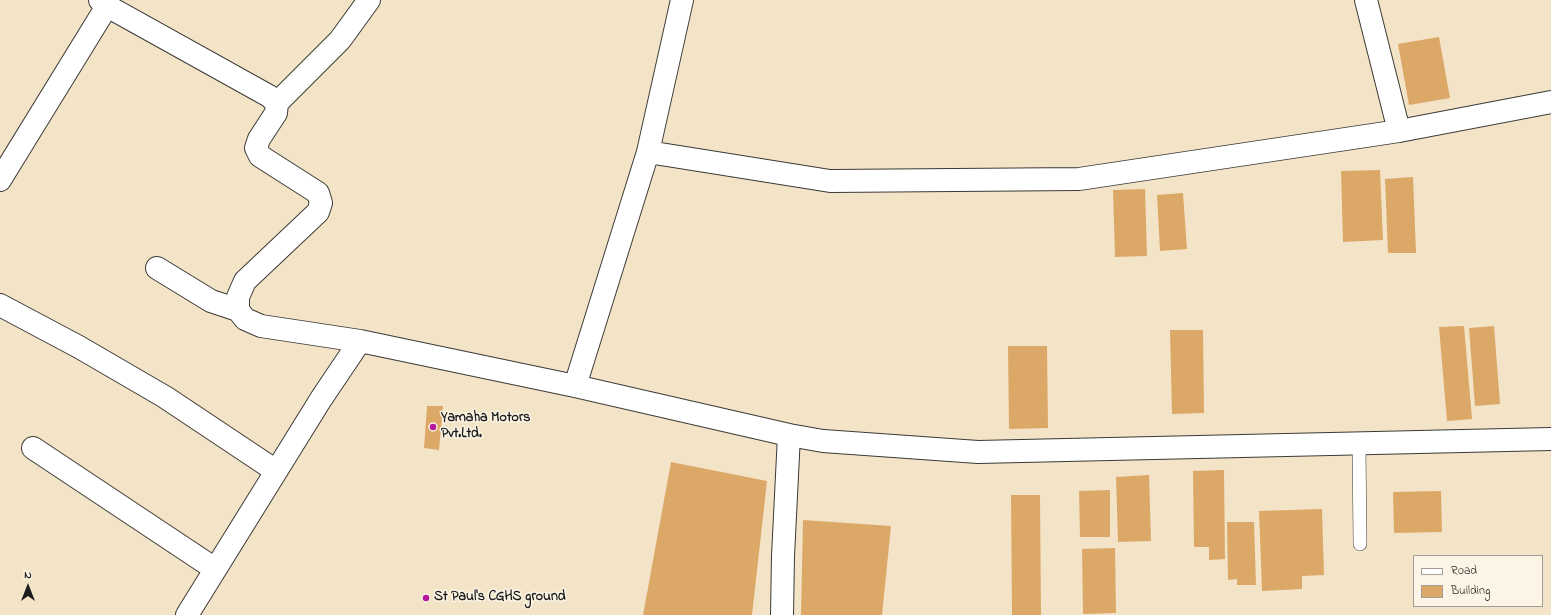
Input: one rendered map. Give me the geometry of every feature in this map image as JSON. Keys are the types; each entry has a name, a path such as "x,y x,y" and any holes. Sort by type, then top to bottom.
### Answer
{"street":[{"path":"238,310 238,297 245,281 318,212 322,203 318,193 260,156 256,148 259,139 276,113 277,103 340,40 369,0"},
{"path":"575,386 648,152 682,0"},
{"path":"1366,0 1399,131"},
{"path":"0,180 104,3 269,96 277,103"},
{"path":"648,152 830,181 1079,179 1399,131 1551,102"},
{"path":"157,268 211,301 238,310 245,319 261,326 360,341 575,386 789,435 823,441 978,452 1551,439"},
{"path":"0,305 79,347 165,397 276,471"},
{"path":"187,615 276,471 360,341"},
{"path":"782,615 783,556 789,435"},
{"path":"34,448 215,569"}],"lane":[{"path":"1359,443 1360,544"}],"building":[{"path":"1439,37 1450,98 1409,105 1398,44"},
{"path":"1380,170 1383,240 1343,242 1341,171"},
{"path":"1413,177 1416,253 1388,253 1385,179"},
{"path":"1145,189 1147,256 1115,257 1113,190"},
{"path":"1183,193 1187,249 1160,251 1157,195"},
{"path":"1464,326 1472,419 1447,421 1439,327"},
{"path":"1494,326 1500,404 1475,406 1469,328"},
{"path":"1170,330 1203,330 1204,413 1172,414"},
{"path":"1008,346 1047,346 1048,428 1009,429"},
{"name":"Yamaha Motors Pvt.Ltd.","path":"427,406 443,406 439,450 424,448"},
{"path":"671,462 767,481 752,615 643,615"},
{"path":"1224,470 1225,559 1209,560 1209,547 1194,547 1193,471"},
{"path":"1149,475 1151,541 1118,542 1116,477"},
{"path":"1110,490 1110,537 1080,537 1079,491"},
{"path":"1441,491 1442,532 1394,533 1393,492"},
{"path":"1011,495 1040,495 1041,615 1012,615"},
{"path":"1322,509 1324,575 1302,576 1302,589 1262,591 1259,511"},
{"path":"803,520 891,526 882,615 801,615"},
{"path":"1227,522 1254,522 1256,585 1237,585 1237,579 1228,580"},
{"path":"1115,548 1116,613 1083,614 1082,549"}],"place":[{"name":"Yamaha Motors Pvt.Ltd.","path":"433,427"},
{"name":"St Paul's CGHS ground","path":"426,598"}]}
